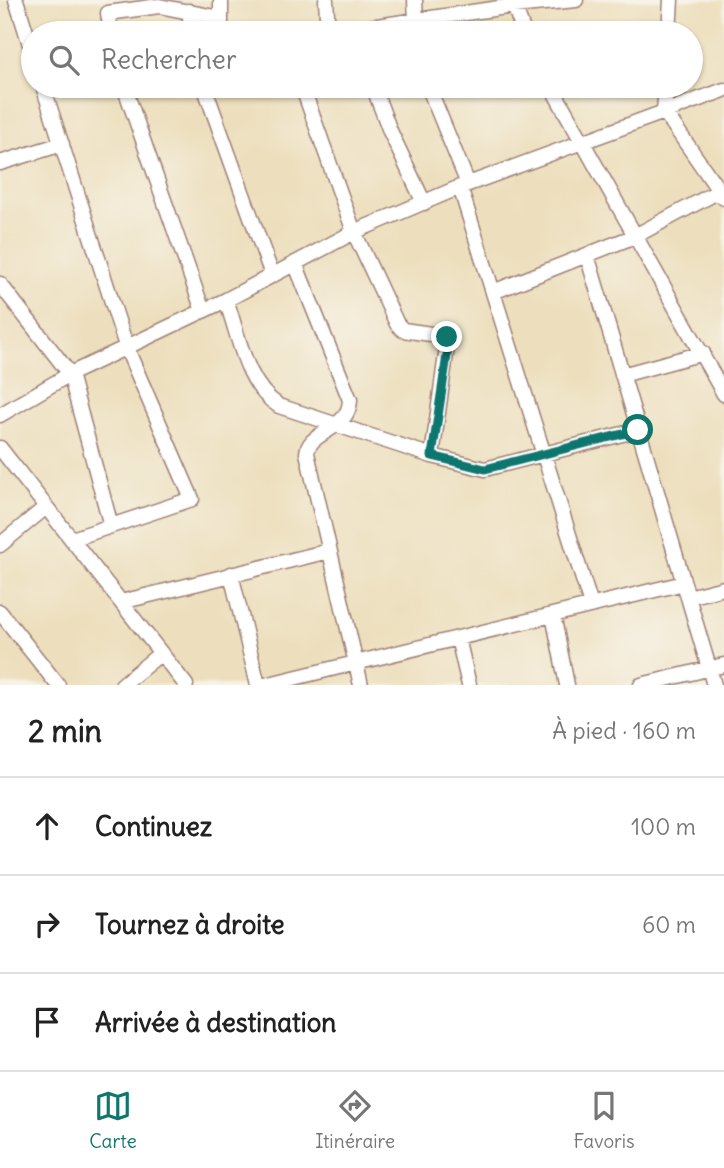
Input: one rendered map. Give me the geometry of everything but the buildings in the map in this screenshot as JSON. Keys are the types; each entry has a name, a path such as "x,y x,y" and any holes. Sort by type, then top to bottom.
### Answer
{"street":[{"path":"16,0 23,21"},
{"path":"220,0 220,21"},
{"path":"326,0 327,21"},
{"path":"409,21 415,0"},
{"path":"427,21 512,3 576,0"},
{"path":"670,21 671,0"},
{"path":"109,21 108,13 159,3 220,18"},
{"path":"512,3 519,21"},
{"path":"189,11 190,21"},
{"path":"703,97 724,90"},
{"path":"47,98 127,349 192,499 72,539"},
{"path":"128,98 203,311"},
{"path":"208,98 272,275"},
{"path":"306,98 354,232 397,324 403,330 445,336 449,342 432,456"},
{"path":"378,98 424,203"},
{"path":"432,98 464,185 493,292 592,605"},
{"path":"558,98 724,394"},
{"path":"493,292 635,236 722,195 664,111 665,98"},
{"path":"0,415 70,374 226,300 354,232 464,185 701,98"},
{"path":"0,163 62,144"},
{"path":"587,255 714,685"},
{"path":"295,263 350,400 350,408 340,424 307,448 361,685"},
{"path":"1,286 70,374 111,526"},
{"path":"226,300 258,389 279,406 432,456 485,469 638,430"},
{"path":"622,375 703,353"},
{"path":"0,448 186,685"},
{"path":"0,545 46,507"},
{"path":"121,602 330,551"},
{"path":"231,574 258,685"},
{"path":"265,685 592,605 686,590 724,589"},
{"path":"0,612 58,685"},
{"path":"553,615 567,685"},
{"path":"458,638 469,685"},
{"path":"122,685 162,653"},
{"path":"641,685 724,665"}],"route":[{"path":"447,337 449,342 432,456 485,469 638,430"}]}
